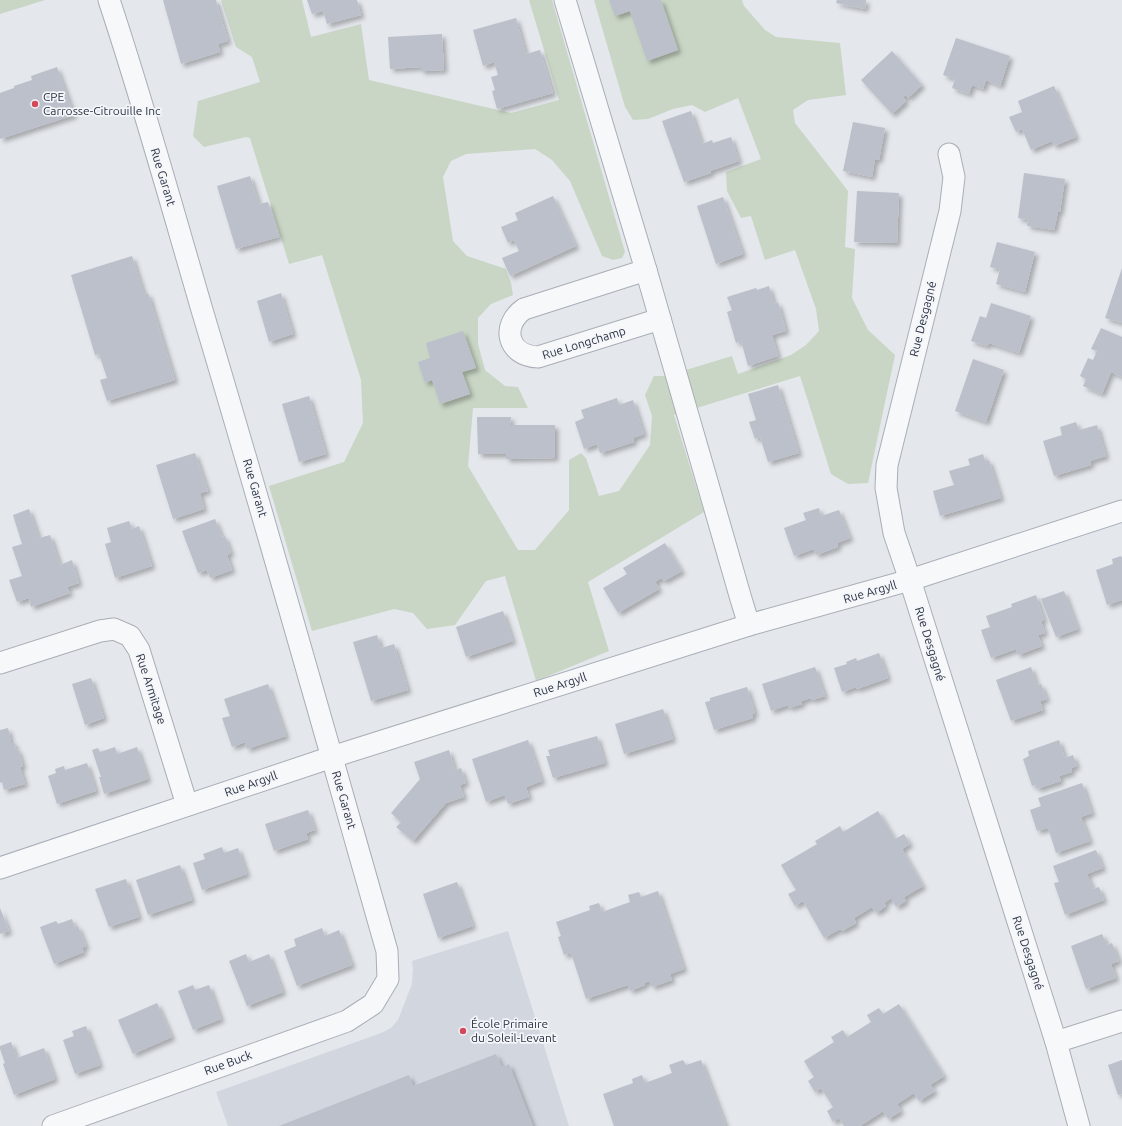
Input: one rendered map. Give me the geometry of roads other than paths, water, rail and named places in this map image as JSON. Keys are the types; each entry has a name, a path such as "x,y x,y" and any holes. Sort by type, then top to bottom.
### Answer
{"street":[{"name":"Rue Garant","path":"109,0 230,401 332,757 387,951 388,979"},
{"path":"565,0 646,270 740,599 749,625"},
{"name":"Rue Desgagné","path":"949,154 954,177 950,212 887,465 886,488 894,533 1056,1042 1079,1126"},
{"name":"Rue Longchamp","path":"646,270 524,309 517,314 512,321 510,337 518,350 530,357 538,357 660,319"},
{"name":"Rue Argyll","path":"0,868 332,757 749,625 910,580 1122,511"},
{"name":"Rue Armitage","path":"0,663 100,631 114,629 130,636 139,650 187,806"},
{"name":"Rue Buck","path":"53,1126 347,1021 373,1004 388,979"},
{"path":"1056,1042 1122,1021"}],"place":[{"name":"CPE Carrosse-Citrouille Inc","path":"35,104"},
{"name":"École Primaire du Soleil-Levant","path":"463,1031"}]}
